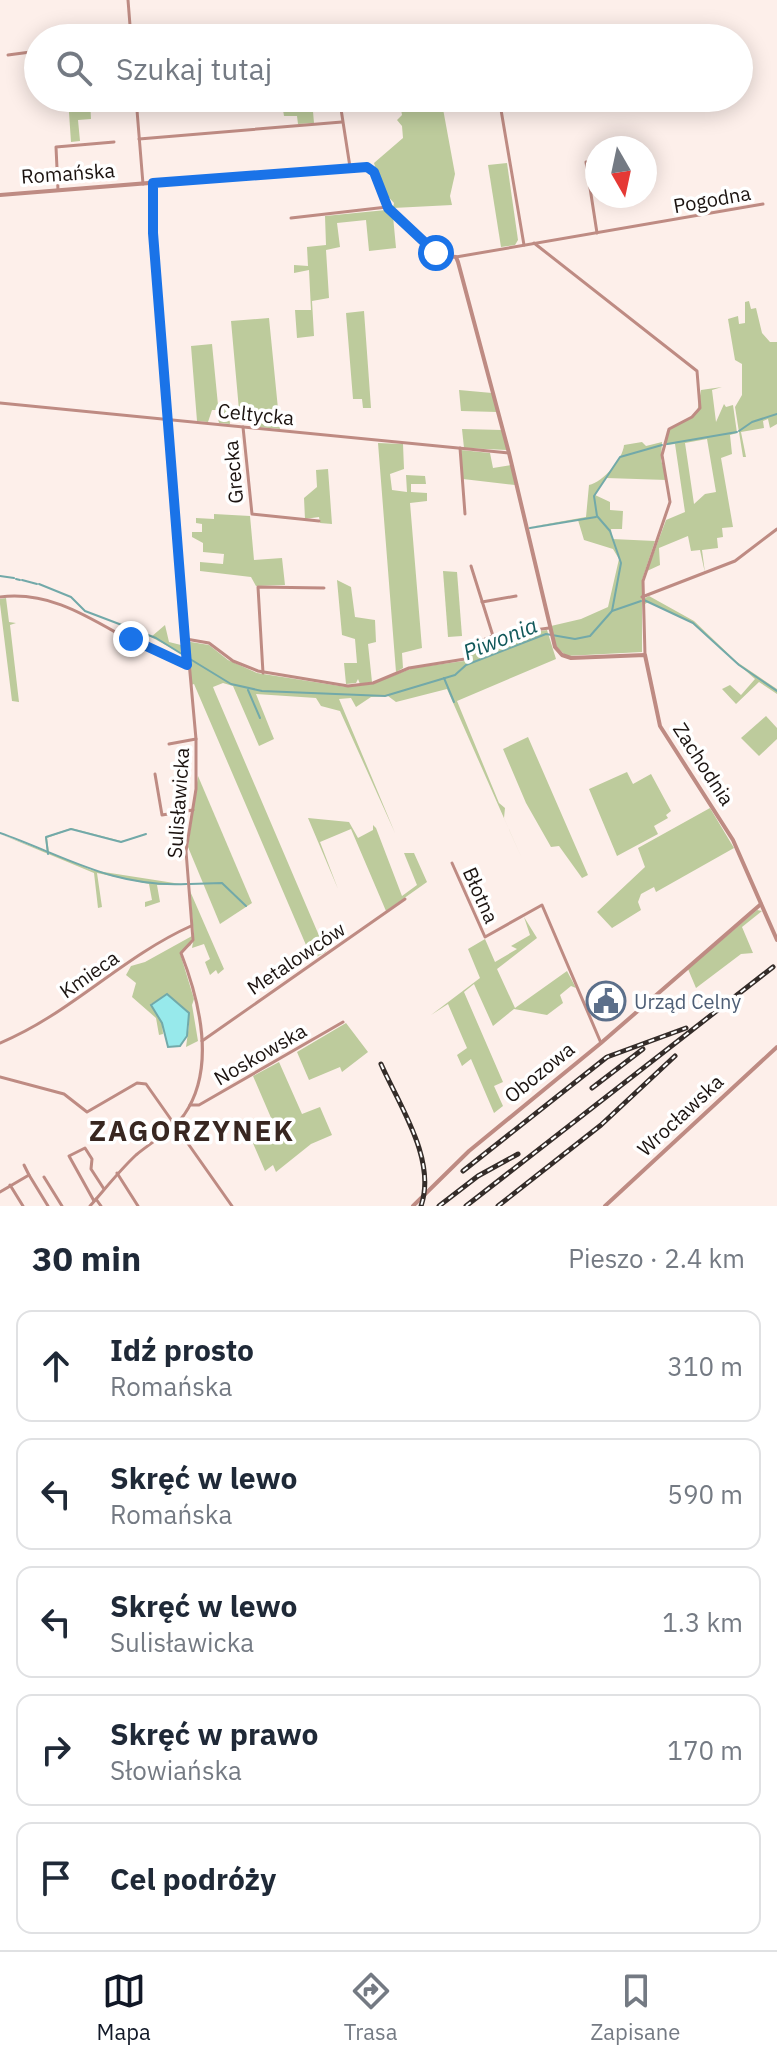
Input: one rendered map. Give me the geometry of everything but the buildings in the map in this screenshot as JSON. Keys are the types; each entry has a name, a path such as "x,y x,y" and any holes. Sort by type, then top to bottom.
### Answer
{"street":[{"path":"128,0 130,24"},
{"path":"8,55 24,53"},
{"path":"137,112 143,184"},
{"path":"341,112 350,167 371,169 387,207 438,255 456,257 524,245 520,238 501,112"},
{"path":"139,139 342,122"},
{"path":"58,190 56,147 114,142"},
{"name":"Romańska","path":"0,195 350,167"},
{"name":"Sulisławicka","path":"153,183 153,233 167,419 196,739 193,810 186,851 193,942 181,953 194,996 202,1041 199,1083 190,1105 176,1122"},
{"name":"Pogodna","path":"524,245 763,204"},
{"path":"291,218 387,207"},
{"path":"593,208 597,233"},
{"path":"515,246 520,238"},
{"path":"456,257 509,453 550,632 557,650 567,658 645,655 642,597 646,567 670,502 662,460 664,442 669,429 692,417 700,408 697,371 534,243"},
{"name":"Celtycka","path":"0,403 509,453"},
{"name":"Grecka","path":"243,427 252,515 319,521"},
{"path":"460,448 465,514"},
{"path":"642,597 735,561 777,529"},
{"path":"471,566 493,636"},
{"path":"263,673 259,586 324,588"},
{"path":"0,597 30,596 69,606 187,665"},
{"path":"482,602 516,596"},
{"path":"186,639 209,643 236,663 263,673 330,685 370,684 409,668 465,659 483,640 493,636 550,632"},
{"name":"Zachodnia","path":"645,655 660,726 733,840 777,940"},
{"path":"169,744 196,739"},
{"path":"155,774 162,815 193,810"},
{"name":"Błotna","path":"452,863 485,937 542,905 601,1043"},
{"name":"Metalowców","path":"202,1041 405,899"},
{"name":"Obozowa","path":"413,1206 469,1151 601,1043 761,904"},
{"name":"Kmieca","path":"0,1043 39,1024 141,955 192,925"},
{"name":"Noskowska","path":"190,1105 199,1105 343,1022"},
{"name":"Wrocławska","path":"605,1206 777,1047"},
{"path":"0,1077 64,1094 87,1112 137,1083 144,1083 176,1122 232,1206"},
{"path":"90,1206 117,1173 176,1122"},
{"path":"101,1206 69,1161 70,1155 86,1149 92,1159 91,1169 104,1190"},
{"path":"24,1165 48,1206"},
{"path":"117,1173 138,1206"},
{"path":"0,1192 29,1175"},
{"path":"44,1177 62,1206"},
{"path":"10,1185 23,1206"}],"green space":[{"path":"69,112 91,112 91,119 78,120 80,141 71,142"},
{"path":"283,112 313,112 314,123 298,124 297,116 284,116"},
{"path":"401,112 444,112 455,174 450,196 452,205 393,208 394,203 382,190 374,163 403,138 402,126 397,120"},
{"path":"507,163 518,240 515,245 501,247 488,165"},
{"path":"386,210 393,216 396,248 369,251 366,220 337,223 340,247 326,250 329,298 312,301 314,336 297,338 295,310 311,310 309,270 294,273 294,265 308,266 307,247 326,245 325,216"},
{"path":"749,301 751,309 756,308 762,333 770,342 777,342 777,424 770,428 768,419 763,421 764,428 741,432 746,457 743,457 735,407 742,395 742,364 735,360 728,319 738,316 739,324 745,323 745,302"},
{"path":"364,311 371,408 363,408 362,399 353,399 346,313"},
{"path":"269,318 280,429 258,427 254,409 239,410 231,321"},
{"path":"212,344 218,405 228,405 230,424 219,423 216,410 212,410 208,422 197,421 191,346"},
{"path":"722,387 712,390 716,422 724,404 726,407 733,405 737,433 730,435 732,454 721,458 733,527 722,528 723,537 717,538 718,548 702,550 705,573 700,550 691,551 688,536 659,548 660,565 647,571 666,520 685,512 675,444 664,445 670,429 697,413 701,390","holes":["707,439 716,492 705,494 694,504 685,443"]},
{"path":"459,390 492,393 497,412 461,411"},
{"path":"462,429 502,430 507,450 464,448"},
{"path":"642,442 646,446 662,442 661,460 667,480 606,478 595,495 610,502 610,510 623,511 622,529 611,529 612,539 655,541 642,580 642,652 566,656 556,646 551,626 581,619 608,607 619,559 613,549 584,540 578,520 530,527 586,517 589,485 611,469 624,445"},
{"path":"378,443 403,444 404,469 390,474 392,490 407,492 406,475 425,476 426,484 411,484 411,492 427,493 427,501 410,503 422,648 402,653 403,668 396,672"},
{"path":"461,450 490,453 493,468 511,465 515,485 463,479"},
{"path":"328,469 332,524 320,523 319,517 305,519 304,498 317,487 316,470"},
{"path":"214,514 250,516 254,560 282,558 285,585 256,586 251,577 200,571 200,562 223,564 224,554 203,552 203,543 192,537 192,532 202,532 202,524 196,523 196,518 214,519"},
{"path":"443,571 457,572 462,636 448,637"},
{"path":"337,580 351,587 355,617 375,620 376,642 368,644 372,682 360,684 358,679 356,683 346,684 344,663 357,663 355,639 342,635"},
{"path":"649,596 694,621 737,662 777,689 777,694 759,682 736,704 722,689 730,685 741,695 755,679 692,623 648,602 645,604 645,598"},
{"path":"6,598 9,622 16,623 10,625 19,702 12,701 0,604 0,599"},
{"path":"165,625 169,642 181,645 184,633 185,641 209,645 228,660 257,673 346,687 372,684 413,668 464,661 490,638 547,630 556,659 457,701 499,803 505,808 504,818 522,859 447,689 396,702 388,696 371,697 356,707 351,698 339,699 395,833 340,711 321,706 316,698 256,694 274,739 259,746 233,686 223,683 213,687 326,952 312,959 194,684 191,685 188,657 151,637"},
{"path":"766,716 777,728 777,739 759,756 741,738"},
{"path":"528,737 588,875 582,878 559,846 551,847 526,803 503,749"},
{"path":"627,772 633,784 651,774 671,811 666,815 668,818 654,826 658,834 617,856 589,789"},
{"path":"198,776 252,903 220,924 188,847"},
{"path":"710,808 734,848 656,892 654,887 641,894 638,902 641,910 612,928 597,912 645,867 638,848"},
{"path":"308,818 349,822 358,838 373,830 373,825 402,896 417,885 404,853 414,853 427,882 386,911 351,829 320,842 338,889"},
{"path":"71,828 121,841 148,834 122,842 72,829 47,838 49,852 91,870 187,885 157,885 160,902 145,907 145,902 152,900 149,884 97,873 102,907 98,908 94,873 0,834 47,852 45,837"},
{"path":"190,891 224,969 218,974 216,970 210,975 205,962 210,959 204,944 192,948 194,936"},
{"path":"757,910 762,911 742,927 753,953 741,954 696,988 688,969"},
{"path":"524,917 537,938 497,969 515,1008 567,971 576,988 571,986 560,995 563,1003 547,1015 514,1009 493,1026 474,984 464,992 503,1082 494,1086 503,1106 494,1113 471,1059 462,1066 457,1055 467,1048 448,1004 431,1015 480,978 468,949 485,939 495,962 517,949 511,946 530,935"},
{"path":"192,936 191,945 180,953 194,999 192,1005 198,1041 186,1047 189,1025 186,1011 167,995 151,1004 162,1022 163,1034 159,1035 156,1018 132,997 136,983 126,975 131,966 145,962"},
{"path":"346,1023 368,1052 342,1072 340,1067 309,1080 297,1052"},
{"path":"279,1062 302,1114 320,1107 332,1135 311,1144 276,1172 273,1165 265,1171 249,1134 272,1120 253,1076"}],"water":[{"path":"167,994 189,1013 187,1036 180,1046 168,1047 162,1023 151,1005"}],"waterway":[{"name":"Piwonia","path":"739,431 752,422 777,414"},
{"name":"Piwonia","path":"667,444 737,432"},
{"name":"Piwonia","path":"190,659 231,684 262,691 385,696 455,675 466,665 546,634 575,639 590,636 612,611 621,563 610,531 597,516 594,496 620,457 662,445"},
{"path":"530,528 596,517"},
{"name":"Piwonia","path":"0,576 14,578"},
{"name":"Piwonia","path":"16,579 20,580"},
{"name":"Piwonia","path":"22,580 37,584"},
{"name":"Piwonia","path":"39,584 71,597 85,611 156,638 185,656"},
{"path":"644,600 693,623 739,665 777,691"},
{"path":"612,611 641,601"},
{"path":"444,678 454,702"},
{"path":"248,690 260,718"},
{"path":"48,854 46,837 71,829 121,842 146,834"},
{"path":"0,833 112,876 160,884 187,884"},
{"path":"190,884 222,883 246,906"}],"railway":[{"path":"466,1206 773,967"},
{"path":"463,1171 607,1057 686,1028"},
{"path":"592,1088 643,1049"},
{"path":"498,1206 601,1125 675,1056"},
{"path":"381,1064 420,1152 425,1188 421,1206"},
{"path":"439,1206 478,1176 518,1154"}],"place":[{"name":"Urząd Celny","path":"606,1001"}],"district":[{"name":"ZAGORZYNEK","path":"192,1130"}],"route":[{"path":"131,639 187,665 153,233 153,183 367,167 374,172 388,208 436,253"}]}
